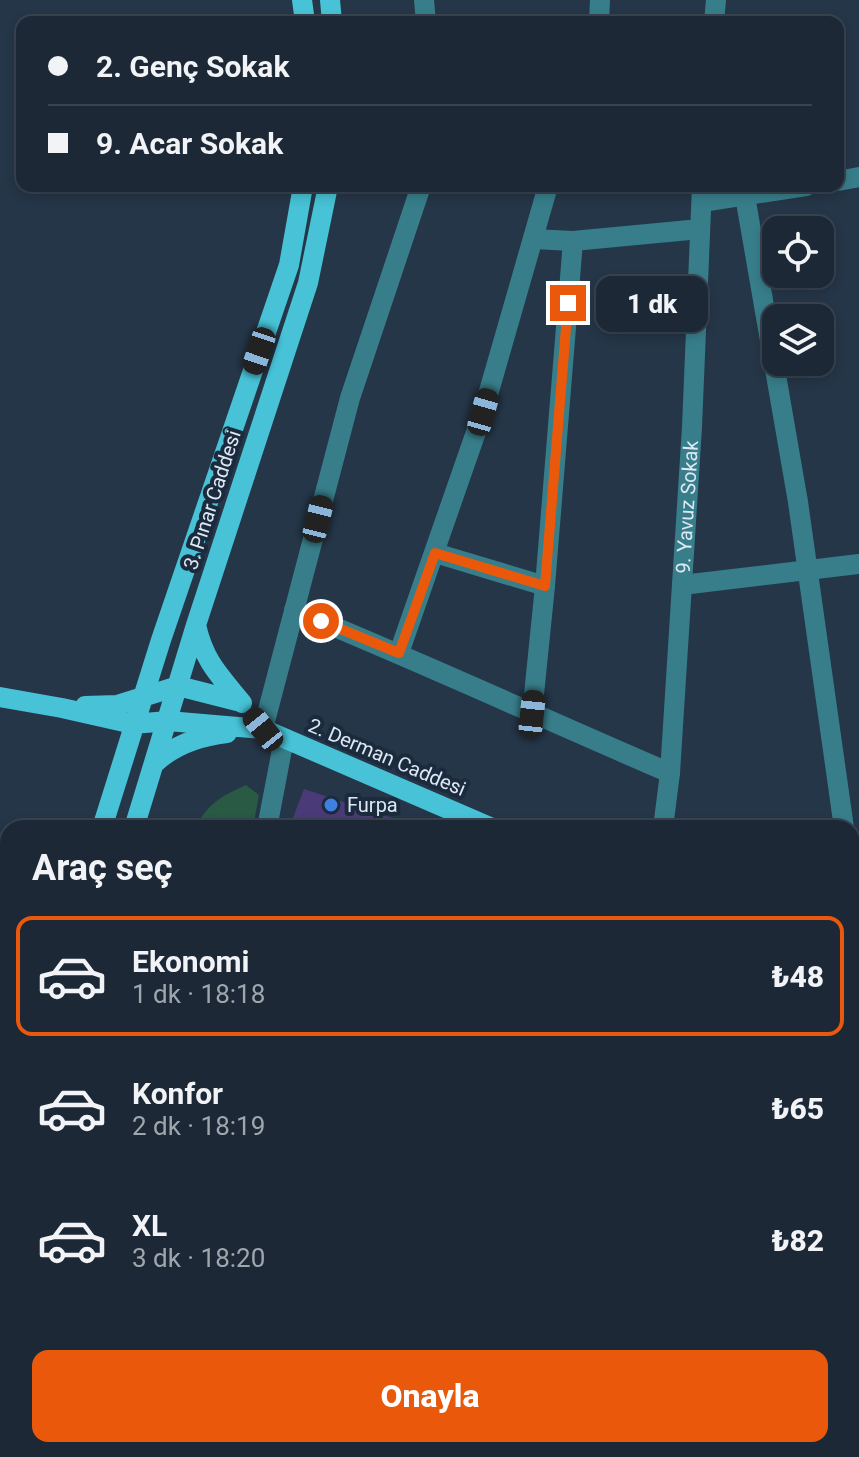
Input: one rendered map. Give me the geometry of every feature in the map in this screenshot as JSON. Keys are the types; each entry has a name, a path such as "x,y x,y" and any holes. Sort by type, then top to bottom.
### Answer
{"main road":[{"name":"3. Pınar Caddesi","path":"104,820 133,724 289,265 302,192"},
{"name":"3. Pınar Caddesi","path":"137,820 196,625 308,283 327,192"},
{"path":"196,625 200,644 210,663 263,729"},
{"path":"62,708 117,705 178,686 241,702"},
{"path":"0,697 133,724 168,721 263,729"},
{"path":"155,763 185,743 213,735 263,729"},
{"name":"2. Derman Caddesi","path":"263,729 473,820"}],"street":[{"path":"263,729 350,398 419,192"},
{"path":"399,653 483,412 546,192"},
{"path":"702,194 745,196 769,192"},
{"name":"9. Yavuz Sokak","path":"664,820 670,773 692,427 702,194"},
{"path":"745,196 798,502 843,820"},
{"path":"533,239 573,241 700,229"},
{"path":"532,714 573,241"},
{"path":"435,553 545,586"},
{"path":"682,585 859,564"},
{"path":"294,610 670,773"},
{"path":"269,820 284,739"}],"green space":[{"path":"246,785 259,795 254,820 200,820 216,801"}],"building":[{"path":"304,789 399,820 292,820"}],"place":[{"name":"Furpa","path":"331,805"}],"route":[{"path":"321,621 399,653 435,553 545,586 568,303"}]}
